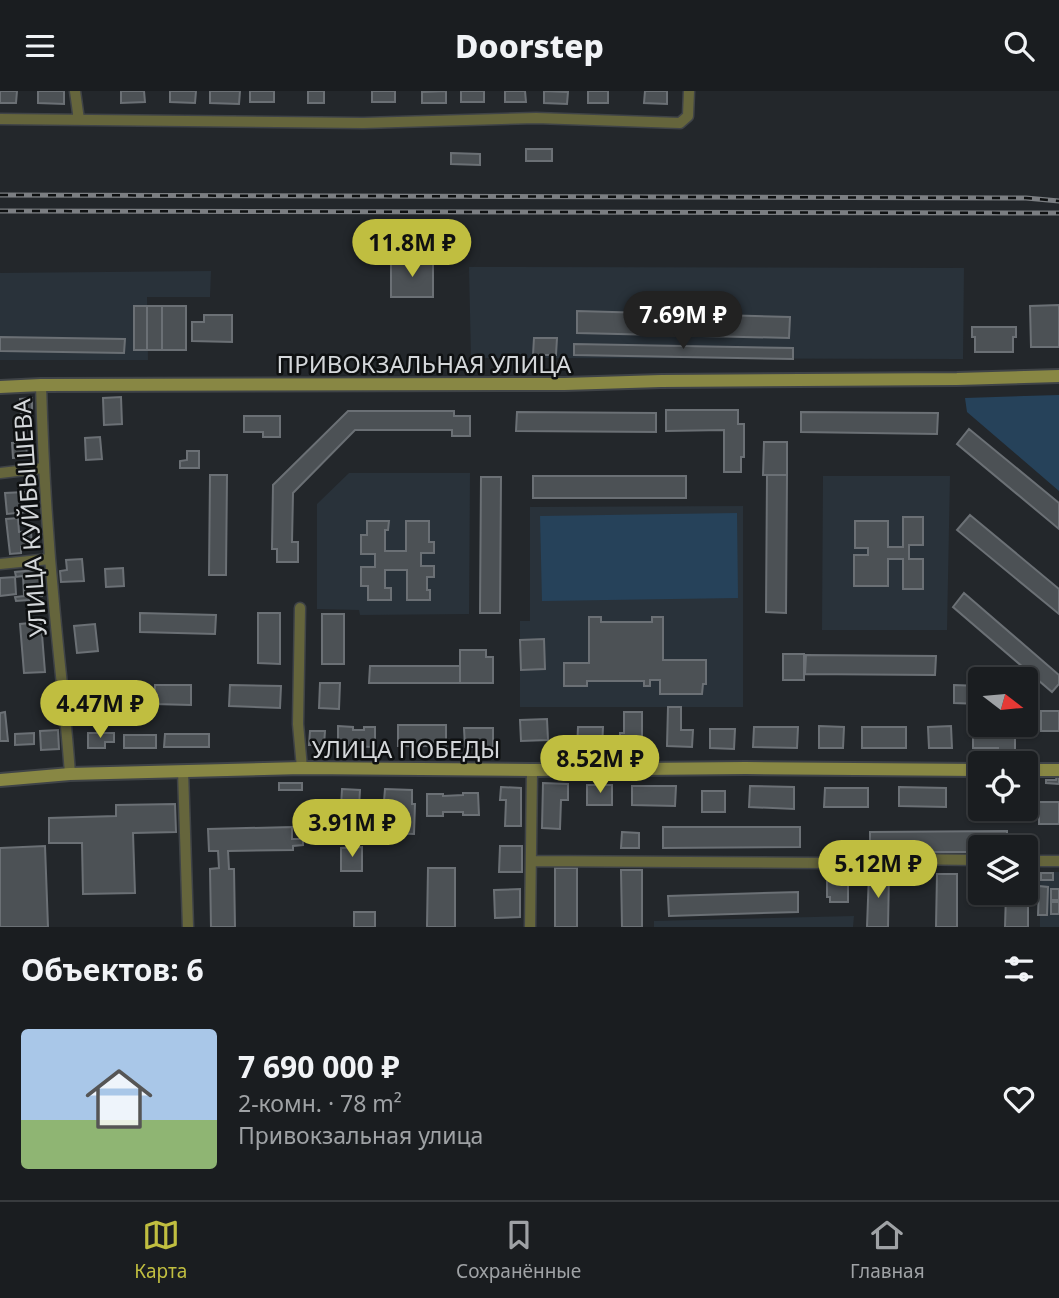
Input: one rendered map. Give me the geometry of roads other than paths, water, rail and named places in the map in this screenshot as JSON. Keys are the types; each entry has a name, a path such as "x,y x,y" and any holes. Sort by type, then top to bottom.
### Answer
{"street":[{"path":"75,91 79,120"},
{"path":"0,119 363,123 536,118 680,123 688,116 690,91"},
{"name":"ПРИВОКЗАЛЬНАЯ УЛИЦА","path":"0,387 565,384 661,380 1059,376"},
{"name":"УЛИЦА КУЙБЫШЕВА","path":"41,385 43,468 70,774"},
{"path":"0,473 43,468"},
{"path":"0,564 50,559"},
{"path":"300,608 298,724 302,768"},
{"name":"УЛИЦА ПОБЕДЫ","path":"0,781 70,774 302,768 968,769"},
{"path":"530,927 532,770"},
{"path":"1038,770 1059,770"},
{"path":"183,771 188,927"},
{"path":"532,861 826,863 858,857 968,860"},
{"path":"1038,860 1059,861"}],"railway":[{"path":"0,195 1026,198 1059,201"},
{"path":"0,211 1059,213"}]}
